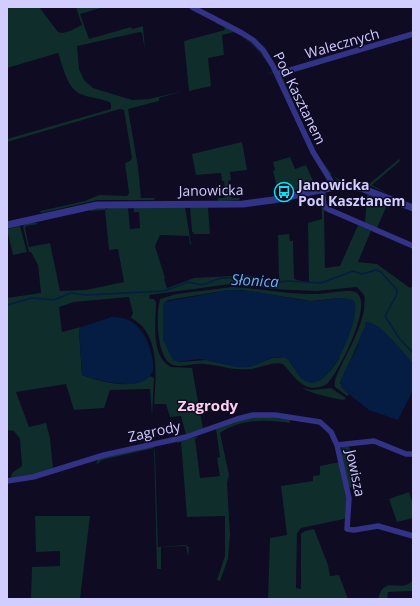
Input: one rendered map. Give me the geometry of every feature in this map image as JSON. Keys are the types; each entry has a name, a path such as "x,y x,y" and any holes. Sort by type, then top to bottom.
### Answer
{"street":[{"name":"Pod Kasztanem","path":"192,7 253,40 267,56 277,74 299,124 334,186"},
{"name":"Walecznych","path":"277,74 413,34"},
{"name":"Janowicka","path":"7,225 97,205 243,204 273,200 334,186 361,188 413,208"},
{"path":"322,188 324,206 330,210 413,246"},
{"name":"Zagrody","path":"7,481 33,477 104,455 186,437 236,419 253,415 275,415 320,422 329,428 338,445"},
{"path":"338,445 374,441 402,452 413,454"},
{"name":"Jowisza","path":"338,445 350,501 347,529 354,530 378,526 413,536"}],"green space":[{"path":"7,7 39,7 58,32 62,33 82,25 76,7 104,7 80,14 89,39 131,27 132,29 143,26 145,51 142,33 140,32 77,46 79,69 84,80 93,88 132,100 149,99 183,91 159,98 159,101 128,109 138,167 141,198 155,198 154,200 98,200 41,213 40,211 85,201 99,195 127,196 129,193 125,163 130,161 132,158 124,110 120,109 7,142 7,139 111,109 111,103 80,94 75,91 68,81 58,53 7,68"},
{"path":"215,23 217,23 235,32 250,42 263,55 270,67 256,49 234,32 222,35 224,55 208,58 211,86 189,91 184,41 225,30 224,27"},
{"path":"372,48 282,76 314,146 330,171 338,179 351,183 338,181 332,174 330,175 304,131 280,75"},
{"path":"242,142 247,170 230,172 231,180 228,181 230,195 232,198 240,198 239,200 218,201 218,198 224,198 226,195 221,173 196,175 192,154"},
{"path":"290,157 295,169 306,165 315,185 279,195 273,171 275,170 273,162"},
{"path":"399,159 400,161 372,185 387,193 368,185"},
{"path":"321,194 323,209 324,207 333,214 324,211 325,268 340,266 358,225 371,231 358,262 377,264 410,288 413,286 413,364 395,344 365,328 340,383 349,394 347,396 335,387 338,372 361,321 364,307 364,295 357,287 316,291 273,289 250,285 231,284 149,295 150,299 154,299 156,302 155,328 157,347 164,362 171,367 192,368 203,429 186,435 181,416 170,417 166,404 154,404 156,368 152,344 148,334 141,325 131,318 133,313 129,297 74,302 59,307 62,332 81,327 79,330 82,375 117,384 135,383 143,381 150,376 154,378 152,417 150,389 110,390 104,408 74,410 66,384 16,392 29,427 46,423 50,438 53,468 32,475 11,478 12,473 22,466 20,439 14,431 7,430 7,298 41,293 38,265 31,252 29,252 23,227 24,225 34,222 38,224 26,226 25,228 29,247 50,243 60,291 86,290 124,282 118,249 109,250 105,210 90,211 91,208 103,207 107,210 108,207 128,208 130,229 140,228 139,212 134,212 134,208 185,207 191,244 190,245 189,236 160,235 155,246 167,288 194,278 249,275 269,282 279,280 278,235 289,234 290,241 293,241 294,279 309,283 308,223 322,219"},
{"path":"367,194 388,203 377,228 365,223"},
{"path":"190,207 208,207 210,234 194,234 192,231"},
{"path":"20,226 27,252 13,255 7,229"},
{"path":"232,287 307,294 349,291 357,293 361,300 361,311 358,324 339,366 327,384 313,388 301,383 283,364 279,363 254,368 232,369 204,364 177,366 167,361 160,345 158,324 159,306 160,299 176,294","holes":["229,290 241,290 311,301 341,298 354,320 338,360 332,369 314,382 301,378 288,359 284,357 273,358 248,367 239,367 206,360 180,362 163,340 163,306 168,300"]},
{"path":"302,388 312,390 331,388 346,398 344,400 328,397"},
{"path":"261,416 290,420 290,423 254,421 236,425 220,433 229,475 227,483 230,535 228,559 220,581 217,580 225,556 225,516 187,517 181,442 177,443 177,441 197,437 198,438 195,439 200,478 220,476 217,458 220,457 216,429 241,419"},
{"path":"154,446 158,547 185,545 189,547 188,557 186,546 161,547 161,569 157,569 154,448 102,460 96,465 98,459"},
{"path":"349,446 358,486 348,488 341,454 342,447"},
{"path":"339,462 348,499 347,516 344,519 301,528 297,533 296,588 301,589 301,534 305,531 314,529 328,565 330,576 339,575 348,599 268,599 270,538 287,535 281,486 313,481 313,476 320,475 320,466"},
{"path":"409,492 413,504 413,518 397,522 389,499"},
{"path":"35,516 90,516 80,599 31,599 32,567 60,566 60,551 36,552"},
{"path":"413,579 413,590 388,592 387,599 378,599 381,591 385,587 389,585 404,586 409,584"}],"water":[{"path":"229,290 250,291 311,301 343,298 354,301 354,319 351,331 346,344 332,368 319,381 311,383 301,378 291,363 283,357 274,358 248,367 235,367 203,359 182,362 173,360 163,340 164,302"},
{"path":"112,317 128,320 134,323 147,341 152,356 153,369 152,374 144,381 127,384 97,380 82,375 79,330 81,327"},
{"path":"365,322 377,326 384,332 398,345 413,364 413,390 398,420 369,410 341,386 341,379 357,348 362,332 365,328"}],"waterway":[{"name":"Słonica","path":"7,305 32,298 54,300 71,293 86,295 164,291 188,282 202,285 221,278 240,278 249,276 269,283 288,281 321,283 353,271 362,274 376,270 381,272 397,290 396,296 385,316 399,338 413,353"}],"place":[{"name":"Janowicka Pod Kasztanem","path":"284,192"}],"district":[{"name":"Zagrody","path":"208,405"}]}
